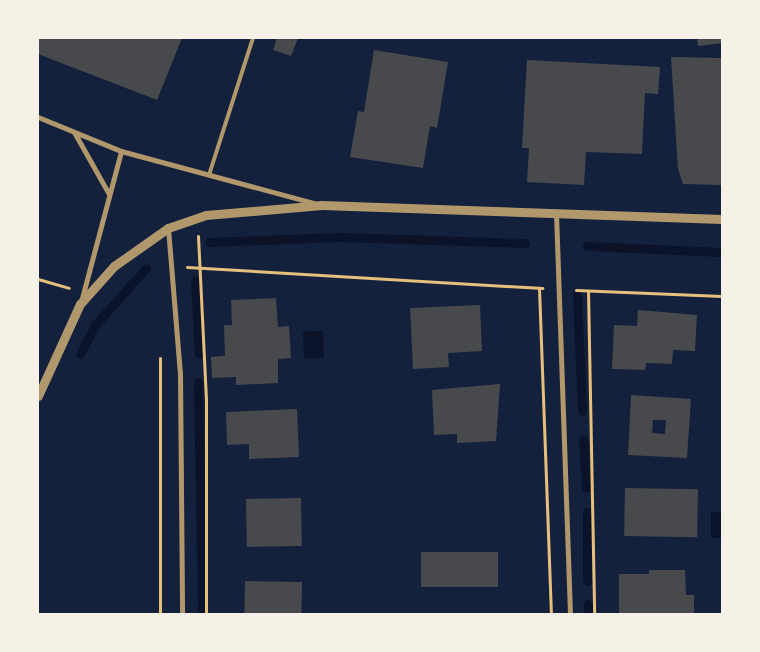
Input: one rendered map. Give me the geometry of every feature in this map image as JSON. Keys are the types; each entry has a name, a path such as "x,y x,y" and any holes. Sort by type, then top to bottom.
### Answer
{"street":[{"path":"38,117 121,151 322,205"},
{"path":"74,132 109,196"},
{"path":"38,396 80,304 121,151"},
{"path":"80,304 114,266 168,228 196,218 247,208 322,205 722,219"},
{"path":"556,213 561,288 570,614"},
{"path":"168,228 180,373 182,614"}],"lane":[{"path":"210,175 253,38"}],"path":[{"path":"196,218 202,268 206,614"},
{"path":"172,266 588,291 722,296"},
{"path":"38,279 84,292"},
{"path":"539,288 551,614"},
{"path":"588,291 594,614"},
{"path":"160,349 160,614"}],"water":[{"path":"323,331 324,358 304,359 303,332"},
{"path":"711,512 722,512 722,538 711,538"}],"building":[{"path":"38,38 182,38 157,100 38,54"},
{"path":"277,38 298,38 291,56 273,50"},
{"path":"697,38 722,38 722,43 698,46"},
{"path":"374,50 448,62 437,128 430,126 423,168 350,157 358,111 364,112"},
{"path":"671,57 721,58 722,185 683,184 678,169"},
{"path":"527,60 660,67 658,94 645,93 642,154 586,152 584,185 527,182 529,148 522,148"},
{"path":"276,298 278,327 289,326 291,358 278,359 278,383 236,385 236,377 212,378 211,357 225,356 224,325 232,325 231,300"},
{"path":"480,305 482,351 448,353 449,367 413,369 410,308"},
{"path":"638,310 697,315 695,351 673,350 672,364 646,363 645,370 612,369 614,325 637,326"},
{"path":"500,384 496,441 457,443 457,434 434,435 432,390"},
{"path":"631,395 691,399 687,458 628,455","holes":["653,420 666,420 665,434 652,433"]},
{"path":"297,409 299,457 249,459 249,444 227,445 226,412"},
{"path":"625,488 698,489 697,537 624,536"},
{"path":"301,498 302,546 247,547 246,499"},
{"path":"421,552 498,552 498,587 421,587"},
{"path":"649,570 685,570 686,595 694,595 694,614 619,614 619,574 649,574"},
{"path":"245,581 302,582 301,614 244,614"}],"waterway":[{"path":"209,242 341,237 525,243"},
{"path":"587,246 722,252"},
{"path":"80,354 96,324 146,268"},
{"path":"195,280 199,354"},
{"path":"577,295 582,411"},
{"path":"198,382 202,614"},
{"path":"583,439 586,488"},
{"path":"587,512 587,581"},
{"path":"588,604 588,614"}]}
